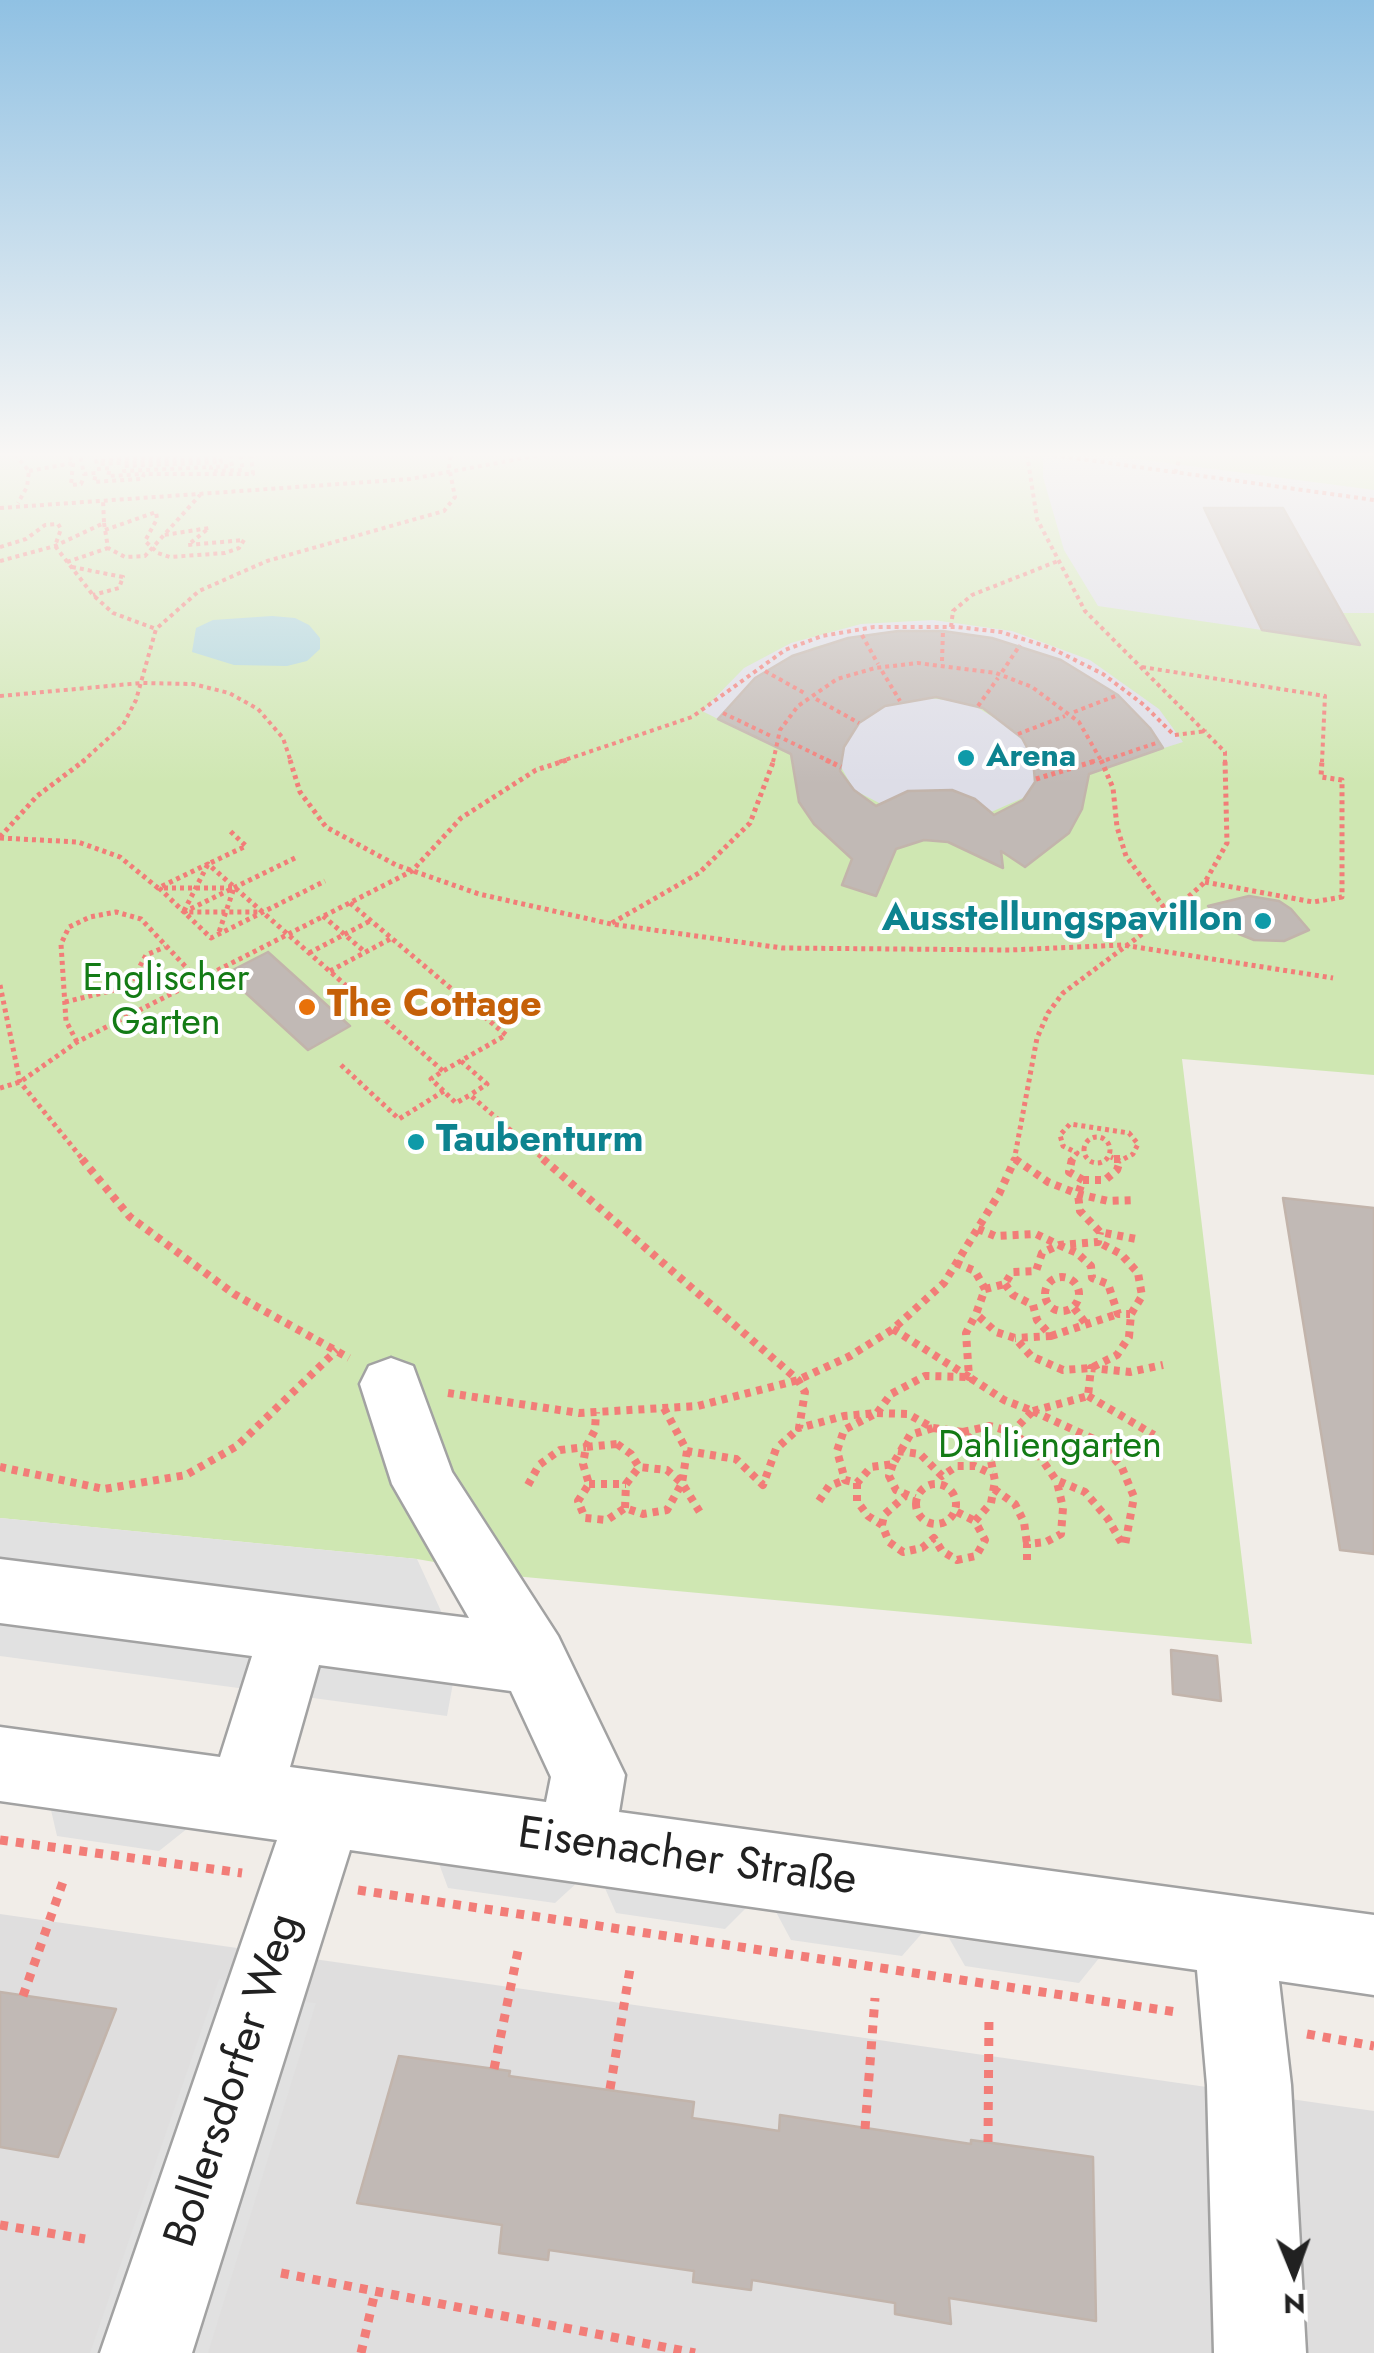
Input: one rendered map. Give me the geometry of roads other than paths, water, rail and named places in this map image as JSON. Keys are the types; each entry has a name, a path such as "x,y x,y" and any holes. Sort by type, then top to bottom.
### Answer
{"street":[{"path":"391,1384 424,1484 534,1660 588,1775 576,1843"},
{"path":"0,1592 534,1660"},
{"path":"244,1798 296,1630"},
{"name":"Eisenacher Straße","path":"0,1764 244,1798 313,1845 576,1843 1374,1955"},
{"name":"Bollersdorfer Weg","path":"146,2353 313,1845"},
{"path":"1234,1936 1249,2085 1260,2353"}],"water":[{"path":"295,618 309,625 320,638 320,649 307,661 287,666 234,665 192,652 196,628 213,620"}],"place":[{"name":"Arena","path":"966,758"},
{"name":"Ausstellungspavillon","path":"1263,921"},
{"name":"The Cottage","path":"307,1007"},
{"name":"Taubenturm","path":"416,1142"}],"park label":[{"name":"Englischer Garten","path":"166,1003"},
{"name":"Dahliengarten","path":"1050,1448"}]}
